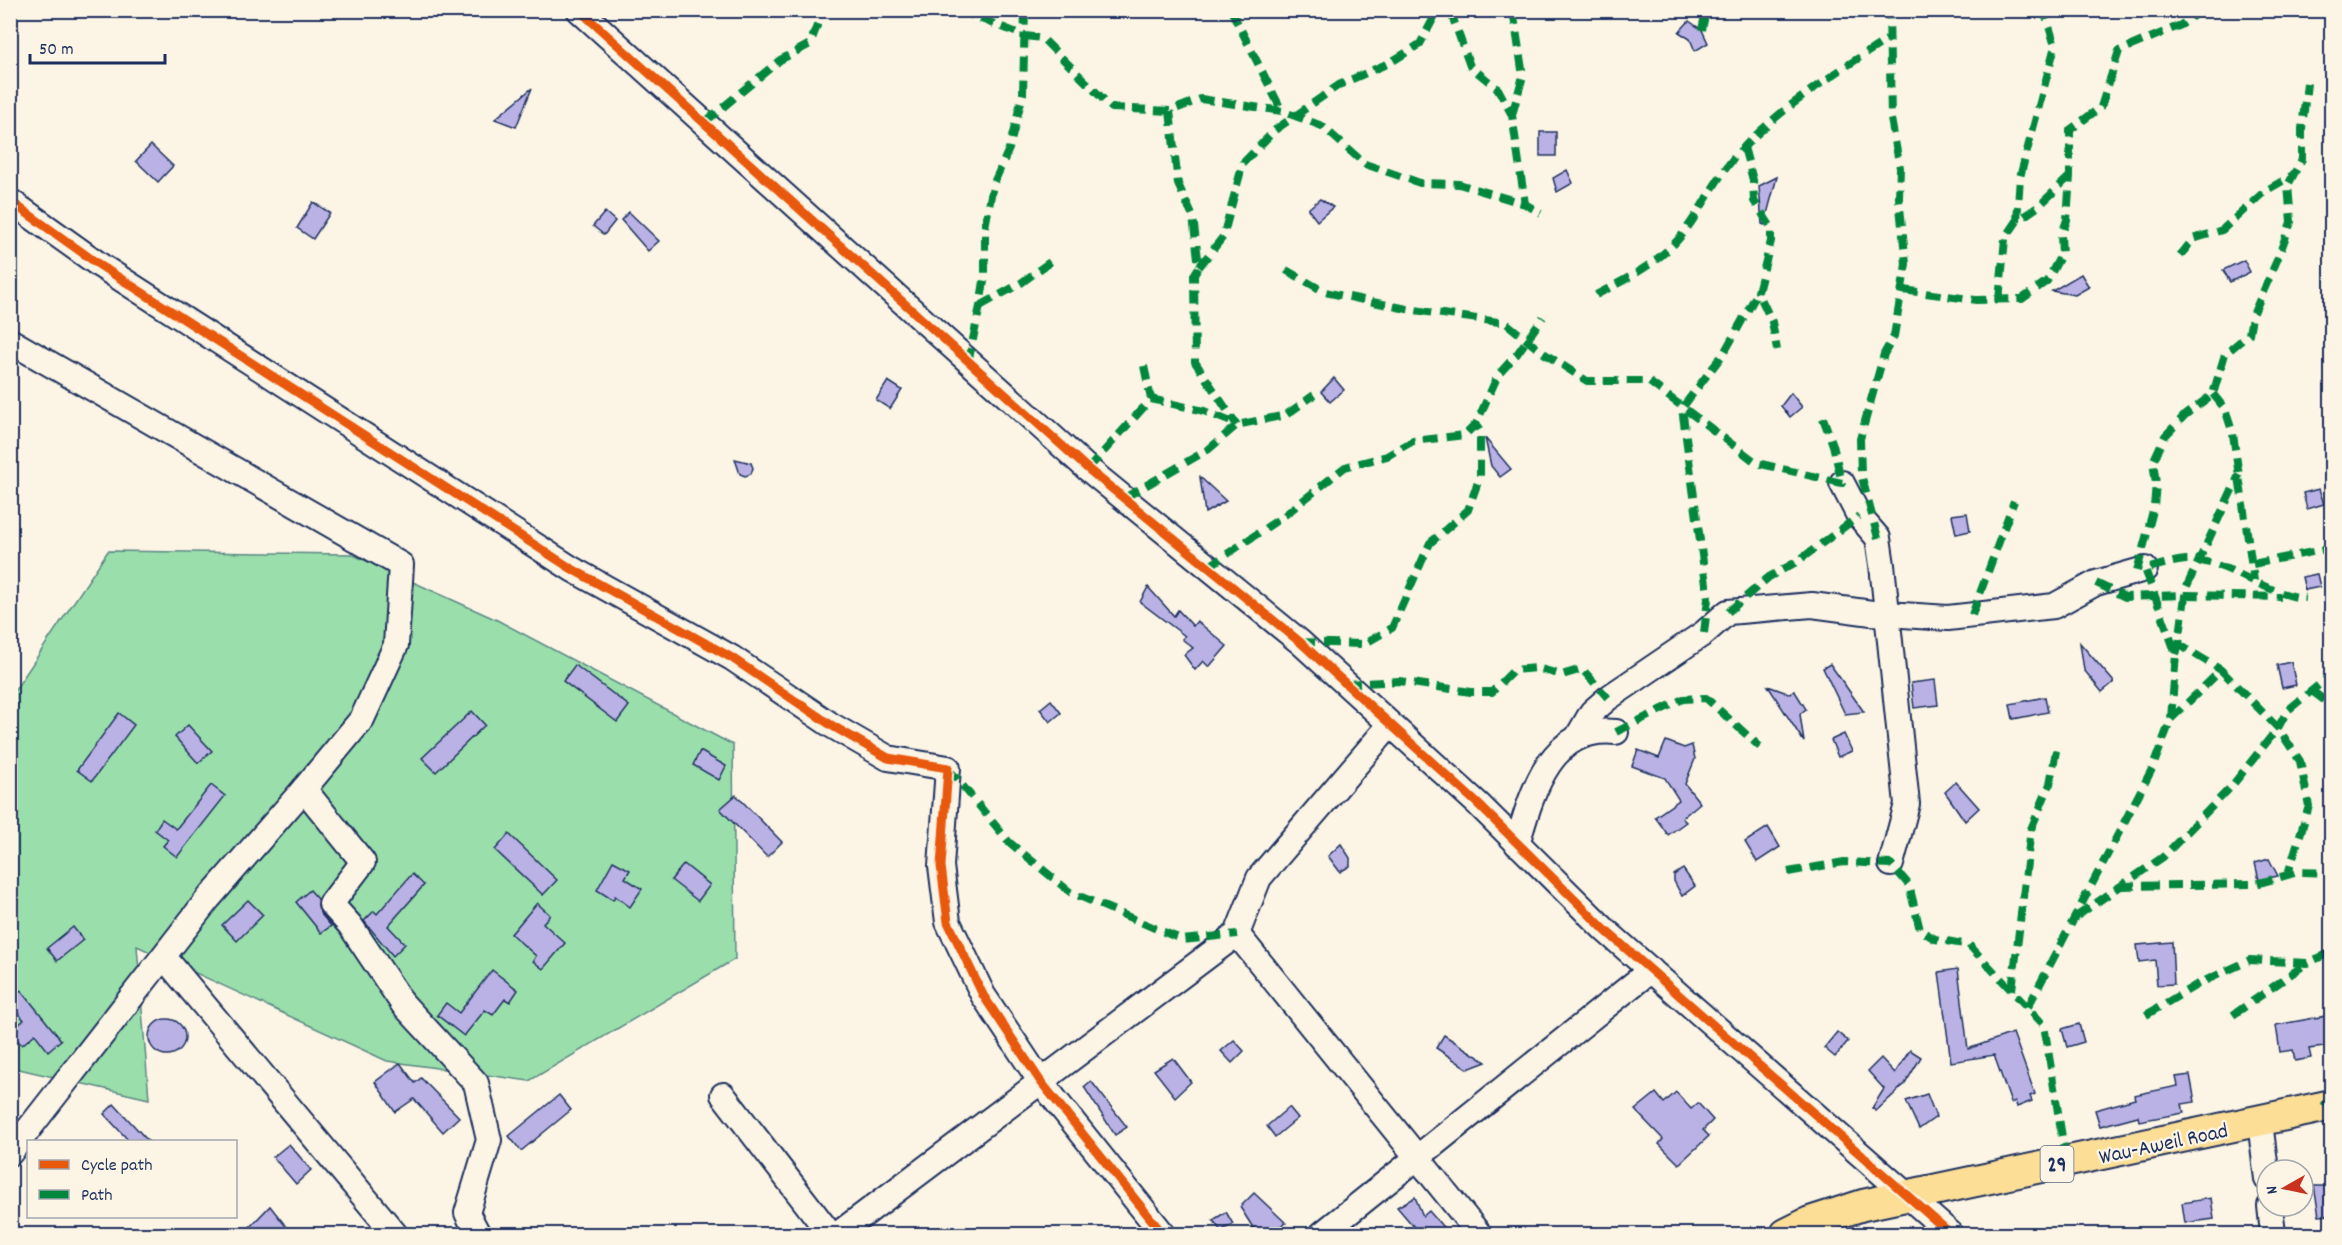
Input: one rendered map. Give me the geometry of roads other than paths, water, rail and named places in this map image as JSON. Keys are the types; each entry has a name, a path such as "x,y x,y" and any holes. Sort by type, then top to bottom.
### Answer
{"main road":[{"name":"Wau-Aweil Road","path":"1786,1234 1810,1222 1863,1205 1905,1195 2260,1122 2331,1105"}],"street":[{"path":"579,10 976,371 1088,469 1300,642 1478,804 1650,970 1951,1234"},
{"path":"10,201 101,266 572,569 732,658 831,725 888,758 948,768 940,866 948,922 983,995 1041,1082 1163,1234"},
{"path":"10,340 401,565 396,645 362,719 208,899 10,1153"},
{"path":"1842,483 1859,516 1878,538 1907,804 1891,864"},
{"path":"1517,844 1531,795 1544,768 1578,736 1592,712 1608,698 1704,633 1728,612 1812,605 1872,613 1887,612 1948,618 2054,606 2096,583 2145,568"},
{"path":"838,1234 1237,934 1259,878 1389,725"},
{"path":"1578,736 1595,730 1616,732"},
{"path":"304,789 363,862 331,904 350,925 403,1004 476,1083 489,1140 467,1213 478,1234"},
{"path":"1237,934 1479,1234"},
{"path":"164,957 395,1234"},
{"path":"1322,1234 1650,970"},
{"path":"723,1095 830,1234"},
{"path":"2260,1122 2264,1158"},
{"path":"2271,1218 2273,1234"}]}
